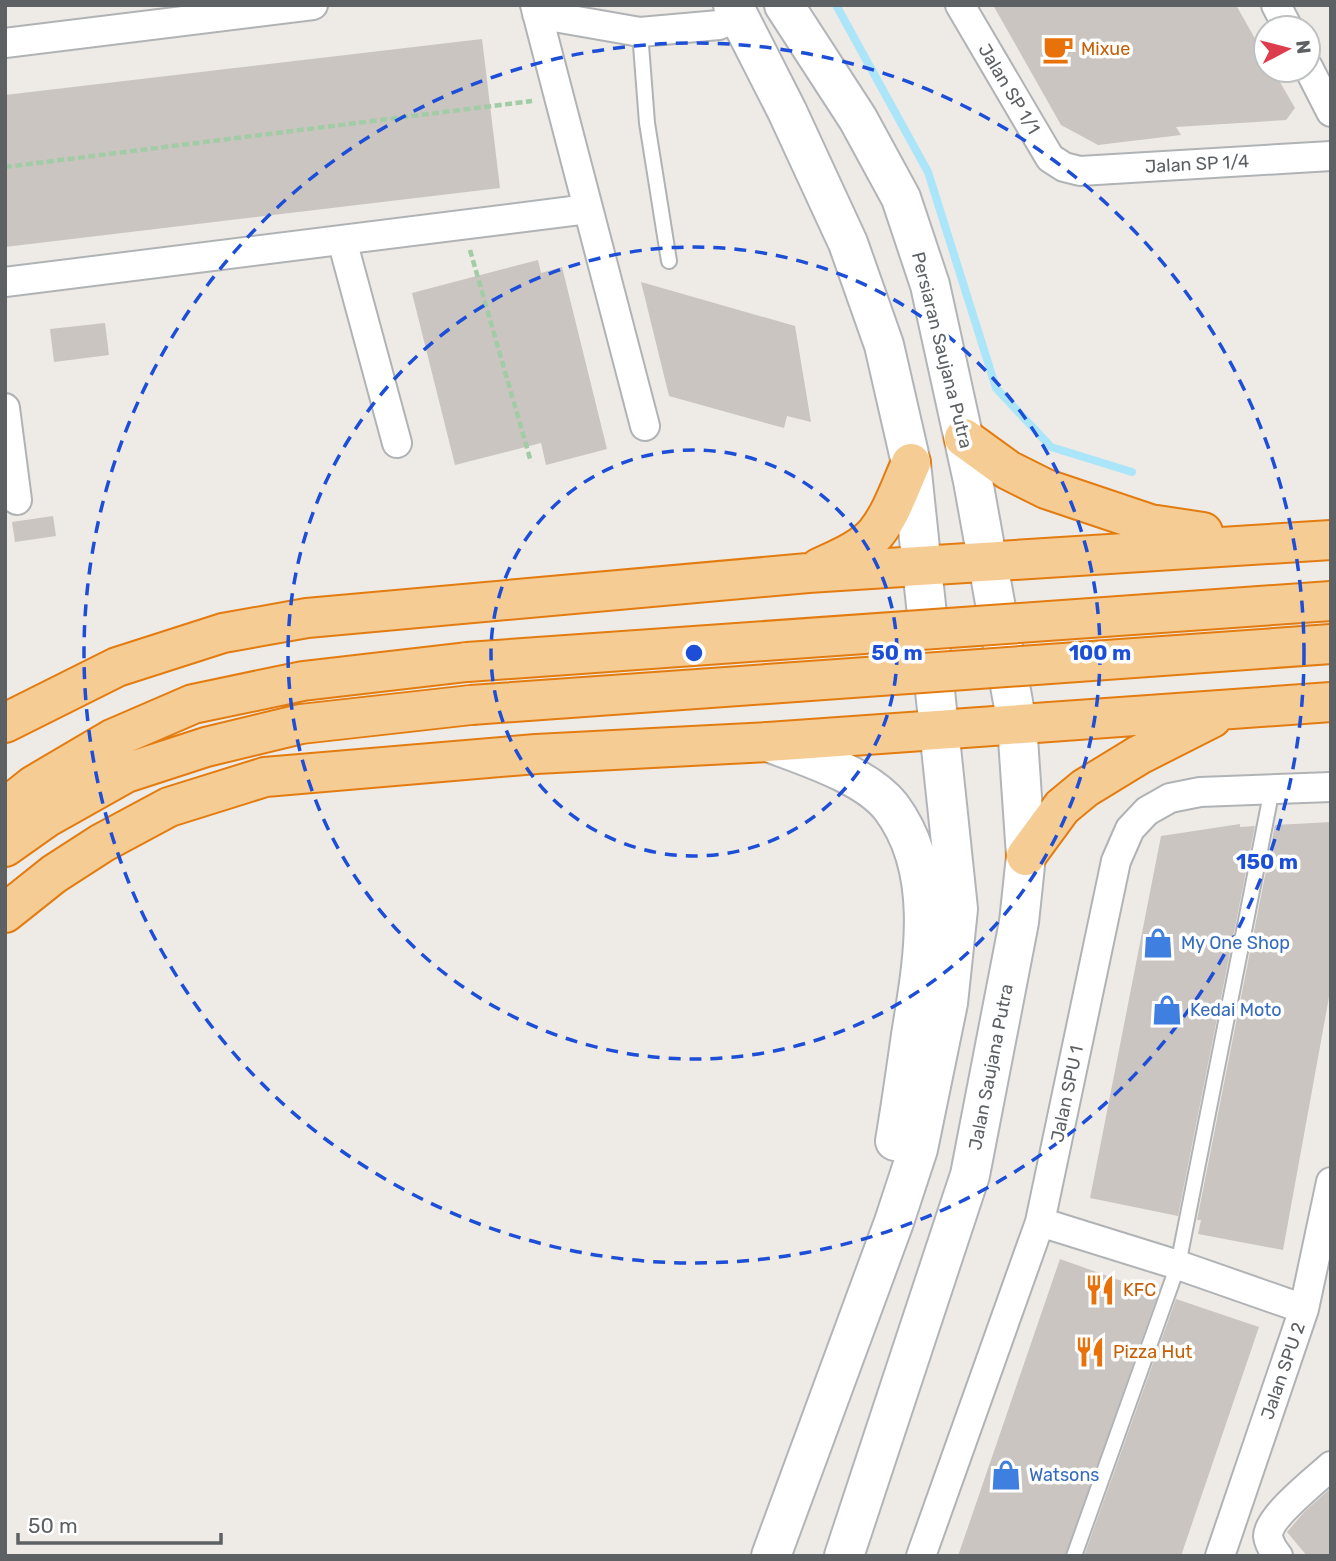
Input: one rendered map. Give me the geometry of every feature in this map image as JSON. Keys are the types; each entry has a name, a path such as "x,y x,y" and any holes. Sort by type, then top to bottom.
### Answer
{"highway":[{"path":"964,438 1008,470 1046,489 1150,524 1268,543"},
{"path":"808,573 846,555 876,534 911,463"},
{"path":"5,723 117,667 223,633 307,618 808,573 1331,540"},
{"path":"5,808 34,785 112,739 193,704 303,681 467,662 1331,601"},
{"path":"5,847 46,818 126,773 206,747 300,724 471,705 1331,644"},
{"path":"5,913 54,874 102,843 169,807 265,777 537,754 768,743 1331,702"},
{"path":"1026,856 1062,807 1085,788 1139,755 1229,709"}],"main road":[{"name":"Persiaran Saujana Putra","path":"784,5 858,119 901,198 930,285 988,561"},
{"path":"736,10 787,111 848,243 884,345 911,463 958,909 947,1003 921,1136 894,1222 771,1556"},
{"name":"Jalan Saujana Putra","path":"845,1556 970,1175 1019,922 1026,856 1017,724 988,561"},
{"path":"768,743 839,771 867,787 890,805 910,839 919,873 925,937 887,1177 894,1222"}],"street":[{"name":"Jalan SP 1/1","path":"960,5 1050,158 1065,167"},
{"path":"5,43 298,6"},
{"path":"645,426 536,10 640,33 719,25 736,10"},
{"path":"1317,84 1331,112"},
{"name":"Jalan SP 1/4","path":"1065,167 1080,171 1331,156"},
{"path":"5,282 588,209"},
{"path":"342,240 397,443"},
{"path":"5,408 17,500"},
{"name":"Jalan SPU 1","path":"921,1556 1040,1222 1116,861 1130,829 1147,811 1170,798 1200,792 1331,787"},
{"name":"Jalan SPU 2","path":"1220,1556 1304,1309 1331,1182"},
{"path":"1040,1222 1178,1265 1304,1309"},
{"path":"1273,1545 1273,1521 1331,1466"}],"lane":[{"path":"640,33 647,123 669,261"},
{"path":"1074,1556 1178,1265 1272,789"}],"path":[{"path":"5,167 559,98"},
{"path":"463,225 531,461"}],"building":[{"path":"993,5 1236,5 1252,33 1252,84 1281,84 1295,108 1286,120 1176,127 1181,135 1098,145 1061,125"},
{"path":"482,39 500,188 5,247 5,95"},
{"path":"538,260 541,273 562,267 607,449 546,465 541,443 455,465 412,293"},
{"path":"641,282 795,326 811,422 787,416 784,428 669,396"},
{"path":"105,323 109,355 54,362 50,329"},
{"path":"53,516 56,536 15,542 12,522"},
{"path":"1331,822 1331,986 1283,1250 1198,1234 1201,1220 1197,1220 1275,825"},
{"path":"1240,824 1240,827 1255,826 1178,1216 1090,1198 1161,836"},
{"path":"1060,1259 1158,1294 1065,1556 958,1556"},
{"path":"1176,1299 1259,1327 1181,1556 1084,1556"},
{"path":"1331,1488 1331,1556 1307,1556 1287,1532 1305,1511"}],"waterway":[{"path":"836,5 928,172 996,388 1051,447 1132,472"}],"place":[{"name":"Mixue","path":"1058,49"},
{"name":"My One Shop","path":"1158,943"},
{"name":"Kedai Moto","path":"1167,1010"},
{"name":"KFC","path":"1100,1290"},
{"name":"Pizza Hut","path":"1090,1352"},
{"name":"Watsons","path":"1006,1475"}]}
